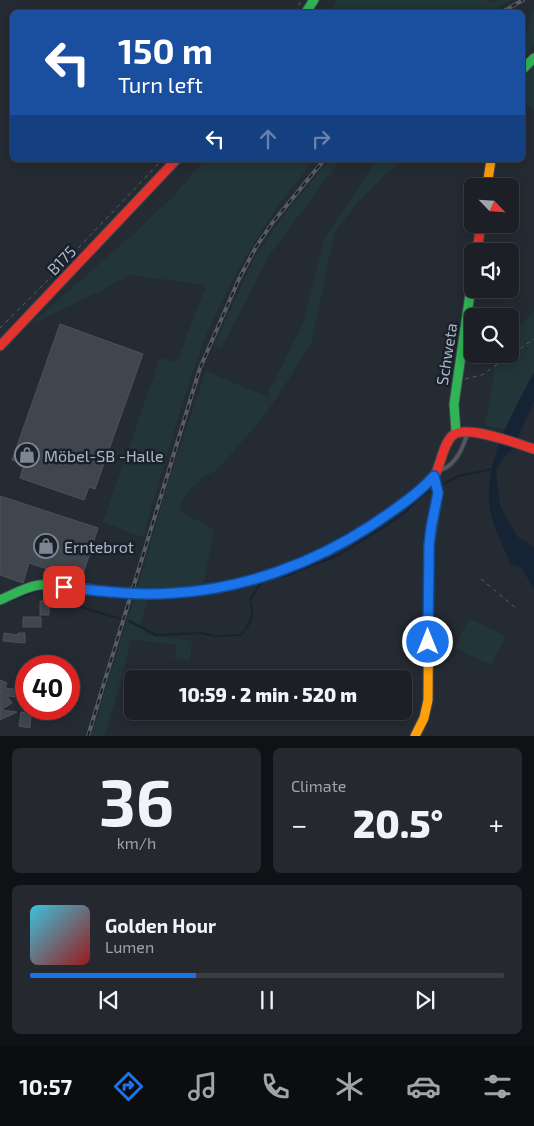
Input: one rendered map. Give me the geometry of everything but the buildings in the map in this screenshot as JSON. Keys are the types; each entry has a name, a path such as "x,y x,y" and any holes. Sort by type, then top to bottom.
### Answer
{"street":[{"path":"525,67 534,58"},
{"name":"B175","path":"0,346 174,162"},
{"path":"488,178 491,162"},
{"name":"Schweta","path":"456,432 453,410 469,298"},
{"path":"415,736 424,718 428,700 429,546 437,481 449,438 456,432 468,431 534,449"},
{"path":"0,600 39,586 132,593 174,593 245,582 291,566 332,548 381,519 437,481"}],"lane":[{"path":"437,481 454,461 463,446 468,431"}],"path":[{"path":"0,328 160,162"},
{"path":"457,378 470,379 482,375 534,339"},
{"path":"481,579 517,609"}],"green space":[{"path":"336,0 488,0 490,3 496,0 512,0 494,10 331,10"},
{"path":"534,8 534,45 525,55 525,38"},
{"path":"534,65 534,111 525,103 525,77"},
{"path":"203,162 313,162 288,193 264,228 241,265 215,314 184,399 143,538 103,522 160,358 177,362 206,285 129,275 99,292 30,325 140,228 173,196"},
{"path":"327,162 339,162 269,256 221,349 214,345 255,257 283,216"},
{"path":"376,162 403,162 385,175 353,208 334,234 312,341 291,376 265,415 218,469 202,478 192,487 179,506 181,512 214,529 203,587 137,589 171,473 206,371 270,398 268,389 275,380 303,323 324,239"},
{"path":"534,312 534,372 506,430 485,426 496,363 519,363 519,327"},
{"path":"135,596 149,597 140,626 146,634 192,641 190,660 174,659 177,645 131,639 120,686 104,736 91,736"},
{"path":"469,618 506,636 491,665 455,648"}],"water":[{"path":"534,372 534,401 512,451 507,453 496,470 500,505 518,537 534,547 534,589 521,567 510,564 491,516 489,492 495,456 509,420"}],"waterway":[{"path":"438,487 458,476 493,469"},
{"path":"129,621 156,635 201,633 215,636 241,635 252,619 250,600 262,583 270,579 289,575 339,555 393,521 407,511 418,498 434,489"},
{"path":"0,605 41,589 87,609 121,619"}],"railway":[{"path":"506,10 523,0"},
{"path":"88,736 200,368 239,279 256,247 273,222 322,162"}],"traffic: fast":[{"path":"307,10 314,0"},
{"path":"525,67 534,58"},
{"path":"456,432 454,404 469,298"},
{"path":"0,600 24,589 39,585 60,585 102,591 152,594 217,588 249,581 311,559 340,544 368,528 406,501 422,489 435,475"}],"traffic: slow":[{"path":"488,178 491,162"},
{"path":"415,736 424,718 428,700 429,546 438,493 434,476"}],"traffic: jam":[{"path":"0,346 174,162"},
{"path":"478,243 480,233"},
{"path":"435,475 446,444 452,436 458,433 479,433 534,449"}],"place":[{"name":"Möbel-SB -Halle","path":"27,455"},
{"name":"Erntebrot","path":"46,546"}],"route":[{"path":"64,587 153,594 195,591 228,586 254,579 300,563 358,534 408,500 434,476 438,493 431,528 428,559 428,642"}]}
